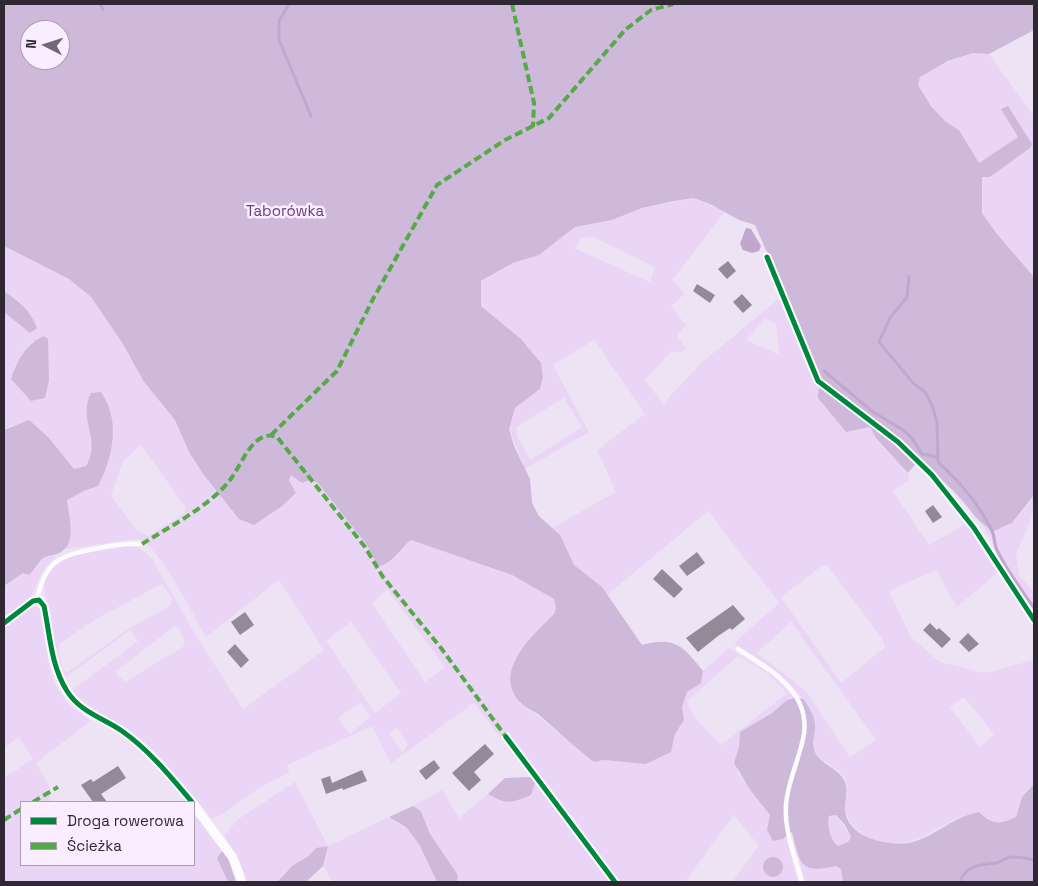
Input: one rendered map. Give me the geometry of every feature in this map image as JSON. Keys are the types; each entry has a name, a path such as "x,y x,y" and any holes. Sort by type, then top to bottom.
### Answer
{"street":[{"path":"767,257 818,381 898,442 932,475 974,528 1034,620"},
{"path":"4,622 37,600 44,606 56,667 74,701 94,716 129,737 168,774 190,801"},
{"path":"506,737 615,882"},
{"path":"195,807 230,853 242,882"}],"lane":[{"path":"37,600 43,576 60,558 69,554 124,544 142,544"},
{"path":"738,650 784,682 797,698 802,708 804,734 788,791 786,807 791,844 802,882"}],"shaded area":[{"path":"973,53 989,54 1034,116 1034,277 997,234 982,213 982,177 990,177 1030,148 1002,109 1018,137 979,163 959,130 945,121 931,106 918,85 920,77 926,73"},
{"path":"694,198 725,212 672,280 685,294 671,306 686,325 677,336 686,348 680,353 672,351 645,380 663,404 700,364 781,297 821,387 818,398 846,432 870,427 874,434 903,465 909,480 893,491 929,545 967,523 997,573 957,607 936,570 889,591 911,637 940,662 985,673 1034,660 1034,784 1022,797 1016,817 996,822 979,812 956,819 914,840 890,844 871,838 854,827 848,819 846,811 847,788 845,780 838,770 819,758 815,751 811,712 808,706 780,677 734,643 779,603 708,511 607,595 600,586 571,561 559,536 552,528 616,492 597,450 645,414 594,340 553,365 589,432 525,469 509,429 515,408 540,389 541,363 521,339 481,306 481,282 513,263 539,255 575,227 612,220 642,208","holes":["593,237 655,267 650,282 574,248 582,238","765,319 776,324 779,354 746,340","564,398 582,427 530,460 517,436 516,427","823,565 827,565 882,638 885,647 841,683 781,597","791,622 876,740 850,757 806,691 757,653","964,697 994,734 980,747 950,707"]},
{"path":"746,228 751,229 761,246 759,251 752,253 743,250 740,244"},
{"path":"4,246 69,279 91,297 123,344 144,382 175,420 189,452 203,474 239,519 254,525 281,507 296,493 289,480 291,475 317,482 367,545 374,558 391,561 402,547 411,540 512,575 554,599 556,607 554,614 514,661 520,703 594,762 604,760 646,764 671,752 675,734 684,720 682,707 687,692 701,683 703,671 729,648 775,677 794,698 787,700 772,713 740,732 737,771 770,815 769,820 783,839 786,836 798,882 732,882 759,846 734,815 685,882 620,882 508,733 501,738 474,703 391,763 372,726 287,765 290,772 259,788 220,816 211,818 158,755 138,737 95,710 72,690 138,641 130,630 66,677 63,669 55,644 45,599 45,580 50,571 64,560 84,553 129,546 143,550 153,560 200,642 243,709 324,650 279,580 206,637 165,566 146,543 137,539 66,549 70,524 67,500 98,486 110,438 110,414 107,403 100,392 86,409 93,454 86,466 74,469 49,438 13,425 4,430 4,312 11,316 21,303 4,291","holes":["33,341 49,381 45,398 31,401 15,366 23,352","141,445 186,508 184,513 149,536 137,531 111,495 123,461","162,584 173,599 170,606 130,628 68,672 64,671 59,654 59,644 96,619","387,589 445,667 425,682 372,603","351,622 401,693 375,713 326,641","175,626 180,630 185,642 183,647 125,682 115,672","738,656 768,674 787,693 721,745 694,717 687,701","361,702 370,717 350,734 338,718","397,728 408,745 402,752 389,734"]},
{"path":"1034,495 1034,511 1016,554 1019,576 1034,591 1034,613 998,558 991,539 982,525 992,528 1007,526 1013,522"},
{"path":"57,555 44,569 30,598 4,619 4,586 23,573 36,568 44,558"},
{"path":"32,606 38,607 48,660 56,684 69,704 91,721 36,763 49,786 51,801 20,801 20,866 195,866 195,815 222,851 217,858 228,882 4,882 4,778 33,759 19,737 4,747 4,627"},
{"path":"295,782 328,846 316,848 285,872 277,882 246,882 241,865 225,836 237,820"},
{"path":"535,783 610,882 457,882 458,875 430,834 421,811 413,806 442,790 459,818 488,794 497,799 531,795"},
{"path":"836,815 851,837 848,842 838,847 831,837 828,824 829,816"},
{"path":"389,817 406,827 419,844 437,882 332,882 323,866 328,846"},
{"path":"799,860 807,867 836,866 841,869 843,882 805,882"}],"green space":[{"name":"Taborówka","path":"4,4 1034,4 1034,30 989,54 973,53 948,61 920,77 918,85 931,106 945,121 959,130 979,163 1018,137 1001,109 1008,106 1032,144 1030,148 990,177 982,177 982,213 997,234 1034,277 1034,495 1012,523 994,531 988,528 950,488 923,466 917,462 908,473 876,438 870,427 846,432 818,398 820,374 755,225 739,220 712,205 694,198 674,201 642,208 612,220 575,227 539,255 513,263 481,281 481,306 521,339 541,363 543,377 540,389 515,408 509,429 514,446 530,479 532,503 539,516 560,535 574,565 602,587 642,645 663,642 677,645 690,655 703,671 701,683 687,692 682,707 684,720 675,734 671,752 646,764 604,760 594,762 538,714 521,703 512,689 513,665 527,643 554,614 556,607 554,599 512,575 411,540 392,559 378,566 367,545 317,482 310,480 302,483 291,475 289,480 296,493 281,507 254,525 239,519 203,474 189,452 175,420 144,382 123,344 91,297 69,279 4,246"},
{"path":"4,291 24,307 37,328 30,333 4,312"},
{"path":"44,336 48,339 49,381 45,398 31,401 11,379 23,353"},
{"path":"101,392 111,415 113,439 108,463 98,486 67,500 71,529 66,548 59,553 42,559 29,575 23,573 4,586 4,430 29,420 49,438 74,469 86,466 92,447 87,421 87,403 91,393"},
{"path":"794,698 804,699 814,720 814,750 819,758 838,773 845,782 846,816 850,824 857,831 875,840 895,843 913,842 930,835 953,821 979,812 992,821 1005,821 1016,817 1022,797 1034,784 1034,882 843,882 841,869 836,866 815,869 808,867 800,859 792,832 783,839 773,841 767,830 770,815 751,791 734,763 739,747 740,732 772,713 787,700","holes":["836,815 845,825 851,837 848,842 838,846 830,832 829,816"]},
{"path":"531,777 535,783 531,795 524,798 509,802 488,794 505,778"},
{"path":"413,806 421,811 430,834 458,875 457,882 437,882 419,844 406,827 389,817"},
{"path":"328,846 323,866 306,882 277,882 292,866 308,856 316,848"},
{"path":"222,851 228,858 236,882 228,882 217,858"},
{"path":"773,857 780,860 783,867 780,874 773,877 766,874 763,867 766,860"}],"building":[{"path":"728,261 736,271 727,279 718,269"},
{"path":"697,284 715,295 710,303 693,291"},
{"path":"742,294 752,305 743,313 733,302"},
{"path":"933,505 942,517 933,523 925,511"},
{"path":"697,552 705,563 687,576 679,566"},
{"path":"662,569 683,589 674,598 653,579"},
{"path":"733,605 745,619 732,630 730,628 718,636 698,652 686,638"},
{"path":"245,612 254,625 240,635 231,622"},
{"path":"930,623 951,639 942,648 923,630"},
{"path":"968,633 979,644 969,652 959,642"},
{"path":"235,644 249,660 241,668 227,652"},
{"path":"485,744 494,754 474,772 481,780 469,791 452,773"},
{"path":"434,760 440,768 426,780 419,771"},
{"path":"118,766 126,778 101,794 106,801 92,801 81,785 91,779 93,782"},
{"path":"362,770 367,781 326,794 321,779 330,776 332,783"}],"waterway":[{"path":"100,4 103,9"},
{"path":"289,4 279,21 279,40 311,116"},
{"path":"909,276 907,297 890,318 879,342 914,384 925,392 932,405 937,422 938,462 954,477 981,512 992,531 996,548 1001,558 1034,608"},
{"path":"824,371 873,412 903,430 912,438 922,454 937,457"},
{"path":"960,882 962,876 974,867 996,863 1010,857 1034,860"}],"marked path":[{"path":"512,4 534,103 533,127"},
{"path":"271,435 337,371 373,299 437,185 505,140 549,118 625,30 651,10 673,4"},
{"path":"142,544 212,499 230,480 249,449 261,438 277,437 365,547 383,577 441,648 506,737"},
{"path":"35,801 58,787"},
{"path":"4,820 20,810"}],"cycle path":[{"path":"767,257 818,381 898,442 932,475 974,528 1034,620"},
{"path":"4,623 33,601 39,600 44,606 54,661 62,681 72,698 85,709 132,738 159,764 191,801"},
{"path":"506,737 615,882"}]}
